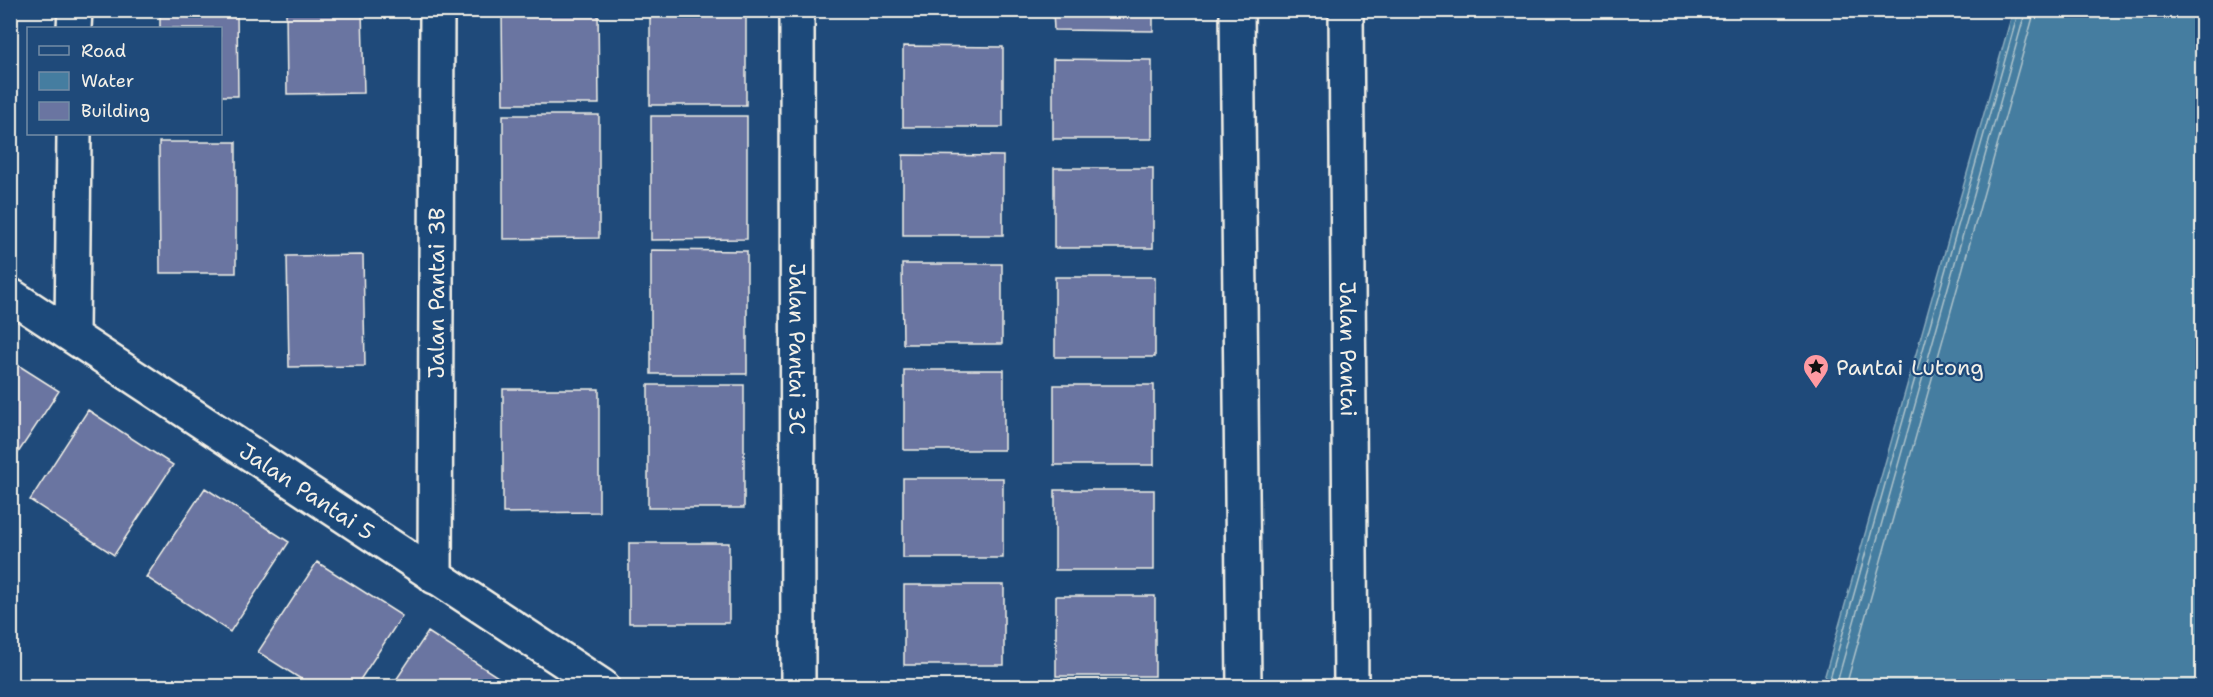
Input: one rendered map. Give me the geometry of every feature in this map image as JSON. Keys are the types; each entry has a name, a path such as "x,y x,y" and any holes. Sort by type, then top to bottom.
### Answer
{"street":[{"path":"75,10 75,27"},
{"name":"Jalan Pantai 3B","path":"435,577 438,10"},
{"name":"Jalan Pantai 3C","path":"797,10 798,687"},
{"path":"1237,10 1244,687"},
{"name":"Jalan Pantai","path":"1346,10 1351,687"},
{"path":"72,334 74,135"},
{"name":"Jalan Pantai 5","path":"10,295 602,687"}],"water":[{"path":"2013,11 2202,11 2202,686 1822,686"}],"building":[{"path":"160,10 237,10 238,96 222,96 222,27 160,27"},
{"path":"286,10 362,10 364,93 287,94"},
{"path":"502,10 598,10 599,104 503,104"},
{"path":"650,10 746,10 746,105 650,105"},
{"path":"903,10 1003,10 1003,17 903,16"},
{"path":"1053,10 1153,10 1153,31 1054,30"},
{"path":"903,46 1003,47 1003,127 903,127"},
{"path":"1053,59 1152,60 1152,139 1053,139"},
{"path":"503,115 599,115 599,238 503,239"},
{"path":"651,116 747,116 747,239 651,240"},
{"path":"159,142 236,142 236,273 160,273"},
{"path":"903,155 1003,156 1003,235 903,235"},
{"path":"1054,168 1153,168 1153,248 1054,248"},
{"path":"651,250 747,251 747,374 651,374"},
{"path":"363,255 365,366 289,367 287,256"},
{"path":"902,264 1002,264 1002,344 903,344"},
{"path":"1055,277 1155,277 1155,357 1055,357"},
{"path":"10,360 59,391 10,465"},
{"path":"904,370 1004,370 1004,450 904,450"},
{"path":"648,385 744,385 744,508 648,508"},
{"path":"1054,385 1154,385 1154,465 1054,465"},
{"path":"503,389 599,389 599,512 503,513"},
{"path":"88,410 173,465 114,555 30,500"},
{"path":"903,478 1003,478 1003,558 903,558"},
{"path":"205,488 289,542 230,632 146,577"},
{"path":"1055,490 1154,490 1154,570 1055,570"},
{"path":"629,543 729,543 729,623 629,623"},
{"path":"317,562 402,616 356,686 312,686 258,652"},
{"path":"904,585 1004,585 1004,665 904,665"},
{"path":"1056,596 1155,596 1155,676 1056,676"},
{"path":"428,632 512,686 392,686"}],"place":[{"name":"Pantai Lutong","path":"1816,390"}]}
